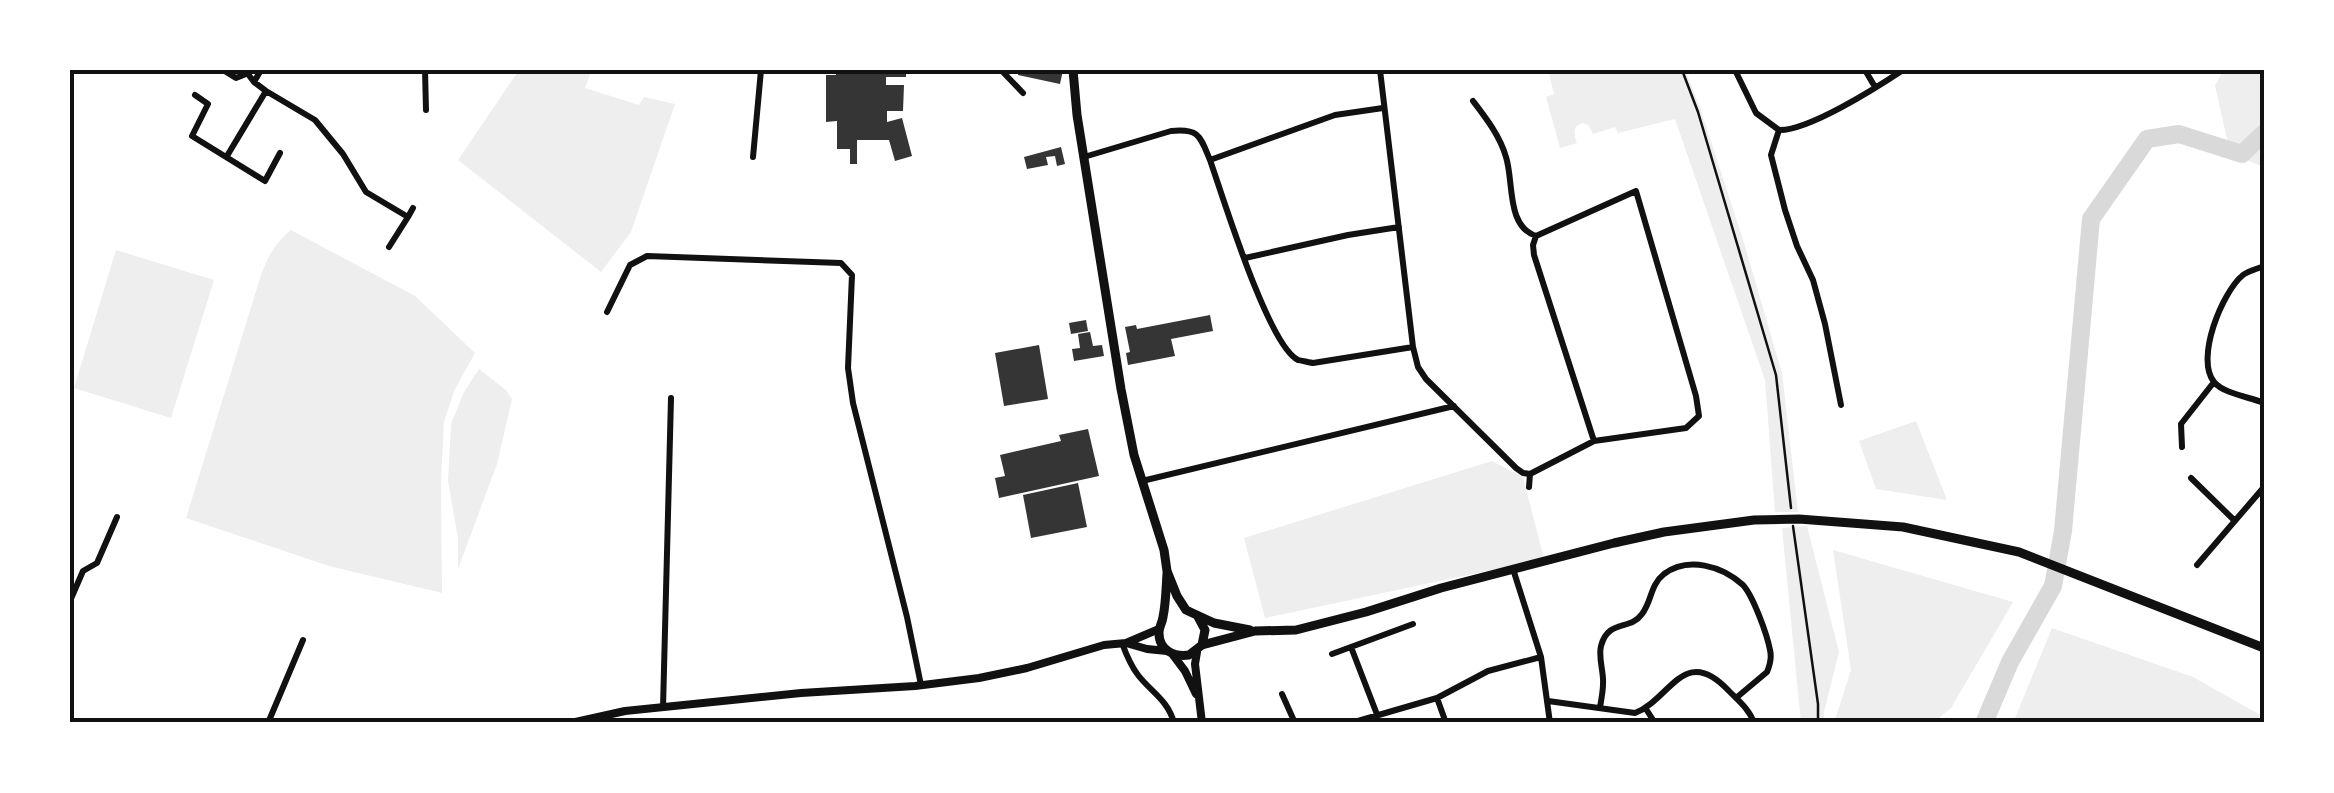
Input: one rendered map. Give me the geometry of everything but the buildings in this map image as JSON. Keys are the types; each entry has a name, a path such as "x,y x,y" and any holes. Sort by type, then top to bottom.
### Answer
{"main road":[{"path":"1073,70 1121,390 1167,571 1186,610 1214,623 1254,632"},
{"path":"1167,571 1159,637 1170,653 1190,656 1200,648 1254,632 1296,630 1614,542 1754,520 1835,520 1903,527 2023,554 2264,648"},
{"path":"1161,624 1173,612 1186,610"},
{"path":"1197,615 1205,630 1200,648"}],"street":[{"path":"222,70 236,78 246,72 266,92 315,120 343,154 366,192 408,217"},
{"path":"254,82 261,70"},
{"path":"425,70 426,110"},
{"path":"753,156 759,144 761,70"},
{"path":"1001,70 1023,93"},
{"path":"1380,70 1418,367 1523,473 1530,474 1594,441 1686,428 1699,416 1636,191 1536,236 1532,246 1594,441"},
{"path":"1735,70 1756,113 1779,130 1801,128 1902,70"},
{"path":"1865,70 1876,88"},
{"path":"227,156 266,92"},
{"path":"195,94 208,104 192,136 264,181 280,153"},
{"path":"1474,101 1507,160 1516,216 1524,230 1536,236"},
{"path":"1210,160 1334,115 1383,108"},
{"path":"1779,130 1770,155 1797,246 1813,280 1840,405"},
{"path":"1084,157 1171,131 1193,131 1210,160 1272,326 1298,360 1326,362 1413,347"},
{"path":"389,247 413,208"},
{"path":"1245,258 1399,227"},
{"path":"607,312 630,265 647,256 840,263 852,275 848,368 853,403 921,685"},
{"path":"2264,266 2245,273 2230,289 2208,344 2206,365 2214,382 2264,403"},
{"path":"2182,446 2181,424 2214,382"},
{"path":"662,708 671,398"},
{"path":"1142,481 1454,406"},
{"path":"1529,486 1530,474"},
{"path":"2192,478 2235,521"},
{"path":"2197,565 2264,487"},
{"path":"70,601 83,570 98,563 117,517"},
{"path":"1600,708 1604,682 1600,651 1606,634 1640,617 1661,577 1669,571 1699,564 1718,571 1750,594 1770,650 1767,672 1736,698"},
{"path":"1513,569 1541,656 1550,723"},
{"path":"1124,644 1161,624"},
{"path":"1332,654 1413,624"},
{"path":"268,723 303,640"},
{"path":"571,723 625,711 921,685 995,674 1104,644 1170,653 1198,698"},
{"path":"1124,644 1136,674 1161,697 1171,710 1174,723"},
{"path":"1351,647 1378,717"},
{"path":"1200,648 1195,664 1202,723"},
{"path":"1352,723 1437,698 1488,671 1541,656"},
{"path":"1548,701 1626,713 1646,709 1673,681 1688,674 1715,677 1751,714 1754,723"},
{"path":"1282,694 1295,723"},
{"path":"1437,698 1446,723"},
{"path":"1646,709 1656,723"}],"path":[{"path":"1682,70 1776,374 1789,498"},
{"path":"1796,544 1818,723"}],"shaded area":[{"path":"519,70 592,70 585,88 639,105 644,97 675,104 631,232 601,272 458,160"},
{"path":"1548,70 1685,70 1744,243 1782,373 1798,512 1775,512 1765,380 1675,119 1618,133 1615,127 1593,134 1588,125 1579,124 1575,128 1577,143 1560,148 1546,97 1554,94"},
{"path":"2224,70 2264,70 2264,167 2230,153 2215,85"},
{"path":"291,230 415,296 475,353 455,389 444,421 442,593 329,566 186,518 261,275 273,250"},
{"path":"116,250 214,280 171,418 74,388"},
{"path":"479,369 512,399 497,464 458,569 458,539 448,481 451,424"},
{"path":"1916,421 1947,500 1876,489 1859,441"},
{"path":"1492,461 1523,477 1544,559 1265,618 1244,538"},
{"path":"1807,526 1839,652 1824,723 1801,723 1782,528"},
{"path":"1833,550 2013,602 1951,708 1933,723 1834,723 1851,670"},
{"path":"2052,628 2193,677 2264,717 2264,723 2013,723"}],"waterway":[{"path":"1984,723 2010,662 2053,586 2063,531 2091,219 2147,139 2179,134 2242,154 2264,133"}]}
